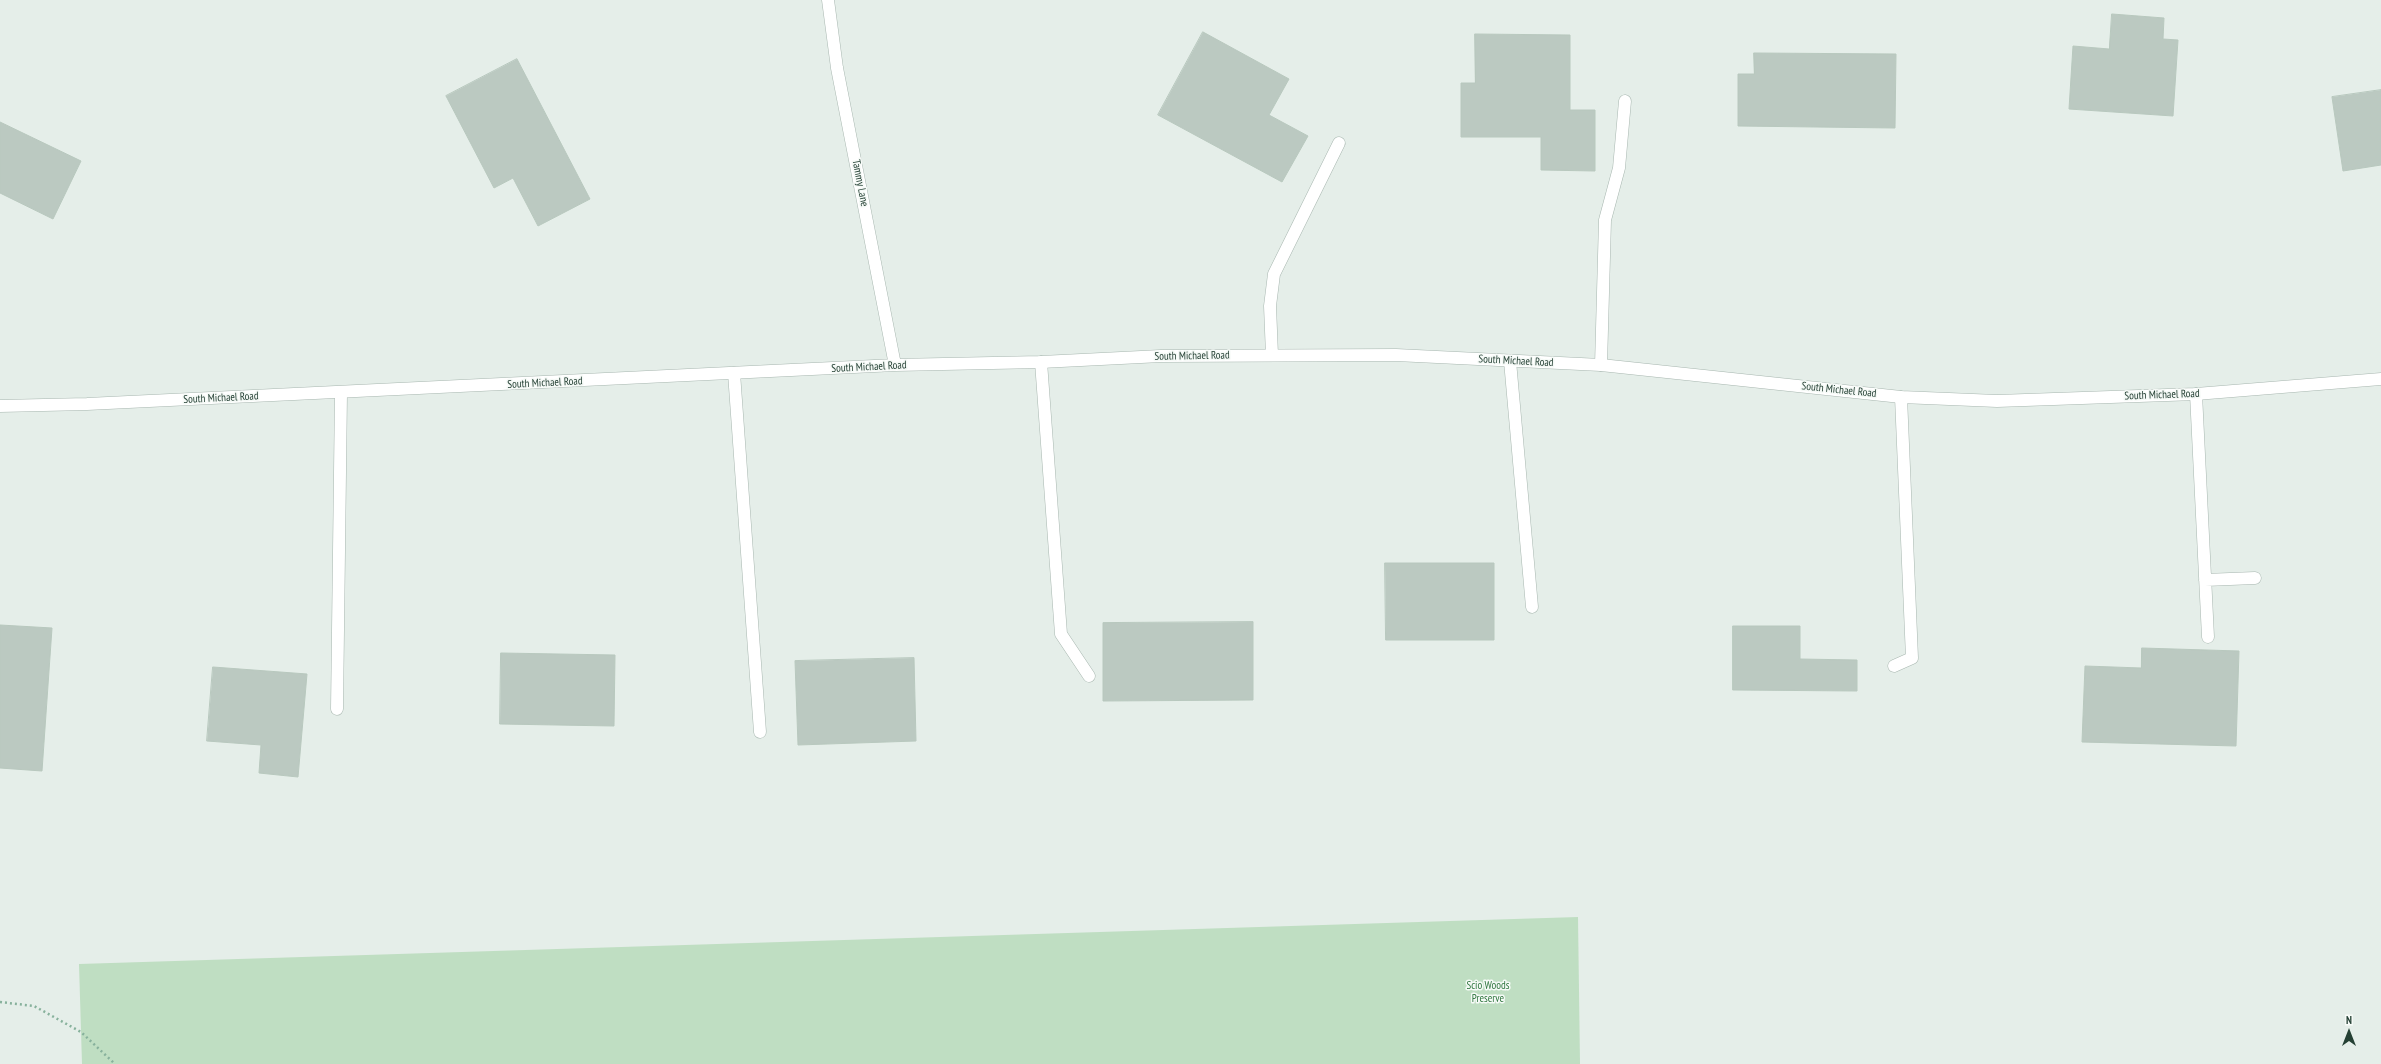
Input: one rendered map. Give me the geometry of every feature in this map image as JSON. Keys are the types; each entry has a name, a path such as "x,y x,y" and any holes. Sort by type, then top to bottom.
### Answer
{"street":[{"name":"Tammy Lane","path":"828,0 837,68 895,365"},
{"path":"1601,365 1605,220 1619,168 1625,102"},
{"path":"1272,355 1270,306 1274,274 1339,143"},
{"name":"South Michael Road","path":"1,406 87,404 341,393 895,365 1041,362 1161,356 1396,355 1510,360 1601,365 1901,397 1997,401 2196,394 2381,378"},
{"path":"1510,360 1532,608"},
{"path":"1041,362 1061,634 1089,676"},
{"path":"734,373 760,732"},
{"path":"337,709 341,393"},
{"path":"2196,394 2208,637"},
{"path":"1894,666 1912,658 1901,397"},
{"path":"2205,580 2255,578"}],"path":[{"path":"0,1002 34,1006 81,1032 116,1064"}],"green space":[{"name":"Scio Woods Preserve","path":"1578,917 1580,1064 82,1064 79,964"}],"building":[{"path":"2112,14 2164,18 2163,39 2178,40 2173,116 2069,109 2073,46 2109,49"},
{"path":"1203,32 1289,79 1269,115 1308,136 1282,182 1158,115"},
{"path":"1475,34 1570,35 1570,110 1595,110 1595,171 1541,170 1541,137 1461,137 1461,83 1475,83"},
{"path":"1754,53 1896,54 1895,128 1738,126 1738,74 1754,74"},
{"path":"517,59 590,199 538,226 513,178 494,188 446,96"},
{"path":"2381,90 2381,165 2343,171 2332,97"},
{"path":"0,122 81,161 53,219 0,193"},
{"path":"1385,563 1494,563 1494,640 1386,640"},
{"path":"1253,622 1253,700 1103,701 1103,623"},
{"path":"0,625 52,628 42,771 0,768"},
{"path":"1733,626 1800,626 1800,659 1857,660 1857,691 1733,690"},
{"path":"2142,648 2239,651 2236,746 2082,742 2085,666 2141,668"},
{"path":"501,653 615,655 614,726 500,724"},
{"path":"914,658 916,741 798,745 795,661"},
{"path":"213,667 307,674 298,777 259,773 261,745 207,741"}]}
